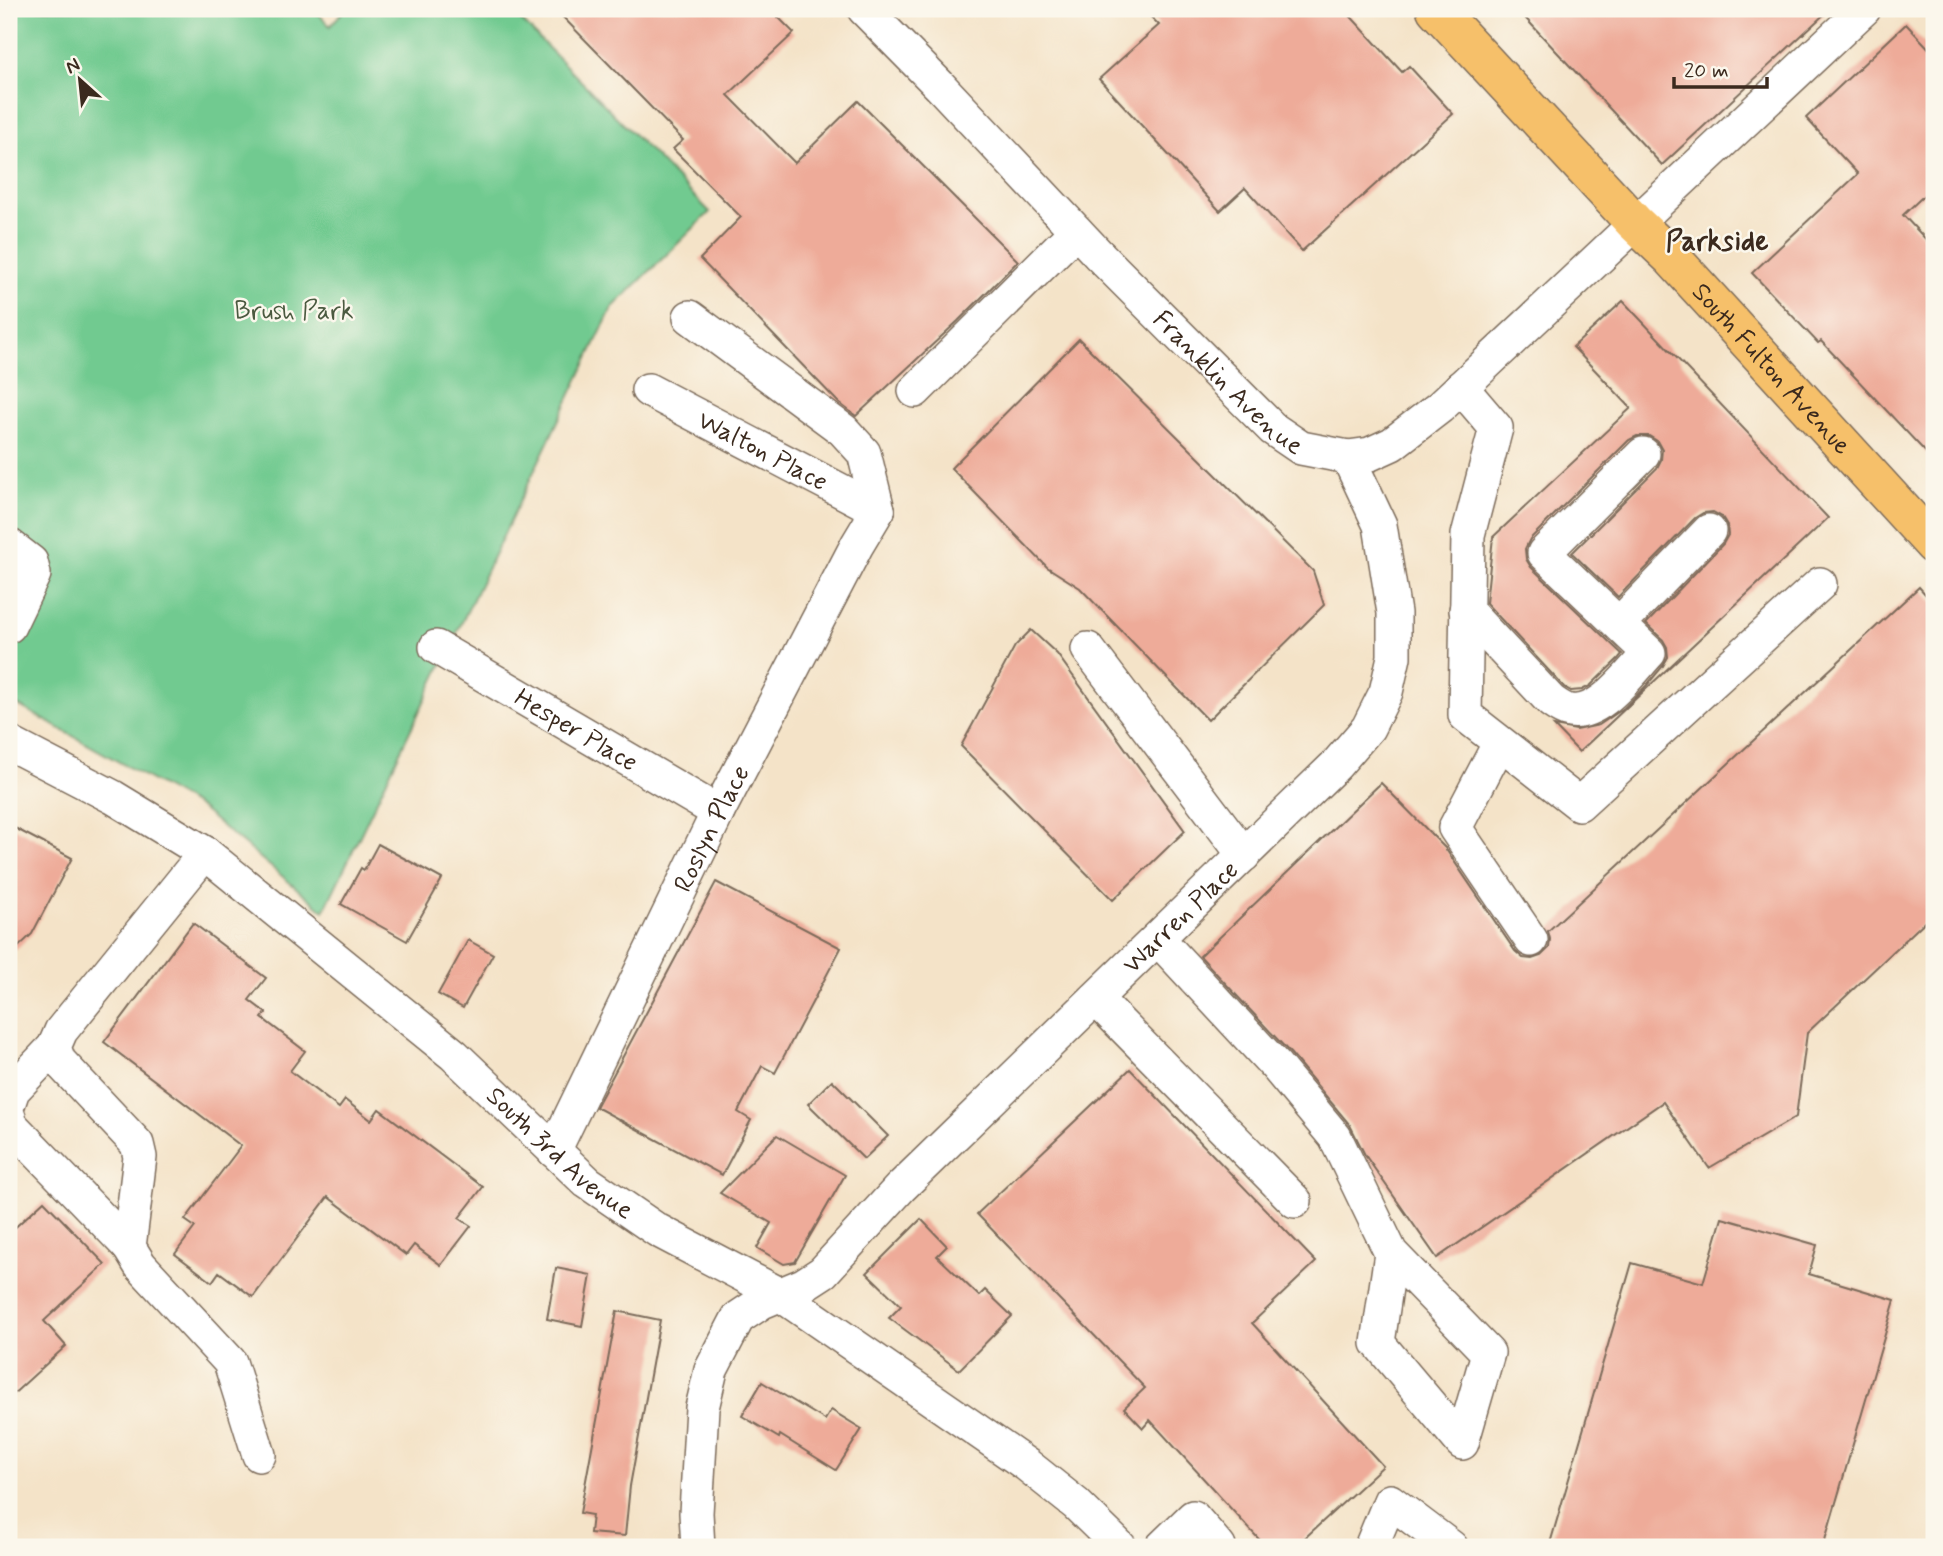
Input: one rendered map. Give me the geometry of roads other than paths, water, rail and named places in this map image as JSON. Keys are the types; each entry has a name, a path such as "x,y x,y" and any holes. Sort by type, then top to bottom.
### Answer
{"main road":[{"name":"South Fulton Avenue","path":"1436,9 1634,222 1671,257 1934,545"}],"street":[{"name":"Franklin Avenue","path":"864,9 1076,231 1273,429 1301,448 1348,457 1370,454 1392,444 1440,407 1634,222 1864,9"},
{"path":"915,391 1076,231"},
{"path":"690,317 843,430 864,453 877,510"},
{"path":"1461,387 1496,428 1468,536 1465,715 1579,804 1820,584"},
{"name":"Walton Place","path":"648,390 877,510"},
{"path":"1466,610 1551,701 1566,710 1583,710 1603,701 1649,653 1544,553 1643,454"},
{"name":"Warren Place","path":"698,1547 696,1513 702,1408 711,1370 738,1318 762,1302 803,1285 823,1272 900,1188 1336,765 1368,728 1386,692 1394,657 1394,613 1380,525 1348,457"},
{"name":"Roslyn Place","path":"554,1151 718,812 877,510"},
{"path":"1619,624 1709,531"},
{"path":"9,545 31,562 34,574 9,626"},
{"name":"Hesper Place","path":"436,647 718,812"},
{"path":"1088,649 1244,855"},
{"name":"South 3rd Avenue","path":"9,743 113,797 205,853 454,1055 587,1181 657,1230 781,1295 1027,1465 1076,1504 1120,1547"},
{"path":"1499,744 1455,828 1531,940"},
{"path":"9,1101 13,1090 54,1047 61,1031 205,853"},
{"path":"1158,939 1276,1066 1335,1137 1391,1253 1488,1353 1462,1443 1378,1343 1391,1253"},
{"path":"1096,999 1294,1201"},
{"path":"54,1047 58,1061 137,1144 140,1157 129,1247"},
{"path":"9,1116 11,1125 129,1247 140,1265 230,1362 259,1455"},
{"path":"1371,1547 1390,1501 1451,1547"},
{"path":"1162,1547 1193,1517 1219,1547"}],"district":[{"name":"Parkside","path":"1717,240"}],"park label":[{"name":"Brush Park","path":"294,310"}]}
